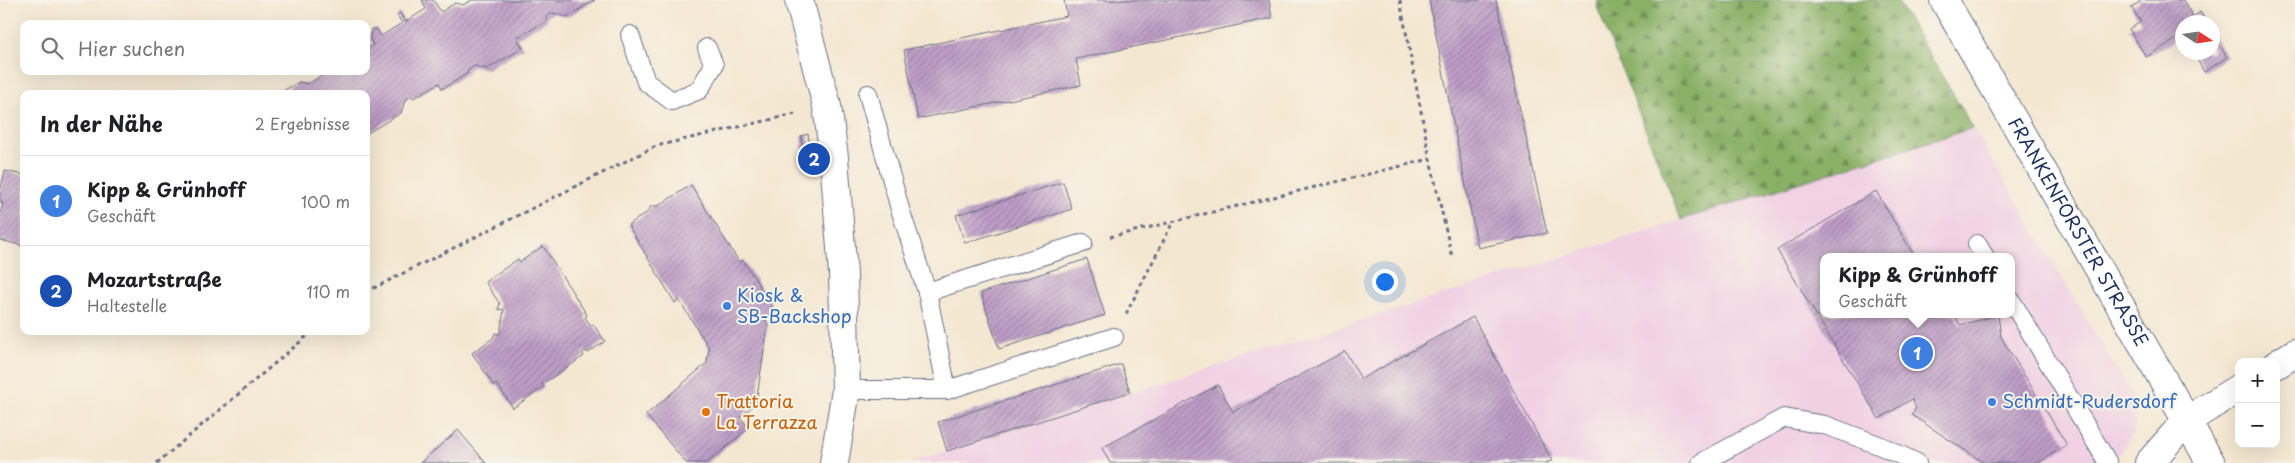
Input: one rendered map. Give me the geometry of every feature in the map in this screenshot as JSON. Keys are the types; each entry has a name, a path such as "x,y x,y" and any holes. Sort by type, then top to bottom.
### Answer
{"street":[{"path":"800,0 827,106 834,157 843,274 846,390 834,463"},
{"name":"FRANKENFORSTER STRASSE","path":"1944,0 2211,463"},
{"path":"2280,362 2295,353"},
{"path":"2149,463 2186,422 2235,391"}],"lane":[{"path":"630,35 646,82 672,101 699,90 714,65 706,48"},
{"path":"868,94 900,209 927,292 948,390"},
{"path":"927,292 1084,243"},
{"path":"2015,307 2108,463"},
{"path":"846,390 948,390 1114,336"},
{"path":"1701,463 1784,418 1825,425 1881,446 1917,463"}],"path":[{"path":"1400,0 1430,158 1452,257"},
{"path":"370,290 656,146 827,106"},
{"path":"1084,243 1430,158"},
{"path":"1114,336 1174,221"},
{"path":"157,463 308,335"}],"shaded area":[{"path":"1973,128 2131,394 2136,411 2135,429 2121,452 2102,463 909,463"}],"green space":[{"path":"1598,0 1897,0 1973,128 1681,220 1597,7"}],"building":[{"path":"422,0 433,0 441,12 455,3 463,5 472,0 595,0 567,17 553,13 546,17 548,20 517,38 523,48 487,69 474,66 467,71 468,73 442,89 439,83 414,98 412,96 405,100 401,113 370,132 370,90 285,90 299,82 308,84 323,75 370,75 370,47 373,45 370,38 371,30 376,28 381,36 402,23 397,15 400,13 405,22 426,9"},
{"path":"1064,0 1269,0 1272,18 1076,59 1081,85 918,119 904,50 1067,16"},
{"path":"1429,0 1496,0 1547,233 1478,248"},
{"path":"2139,0 2183,0 2192,15 2175,15 2175,40 2146,57 2129,29 2141,22 2131,7 2140,2"},
{"path":"2220,46 2227,57 2204,72 2197,60 2220,60"},
{"path":"808,134 812,158 804,159 801,136"},
{"path":"5,171 20,174 20,245 0,240 0,214 3,203 0,202 0,192"},
{"path":"1063,182 1072,209 965,243 956,215"},
{"path":"691,185 739,262 743,260 776,312 765,319 768,324 756,403 740,417 749,428 707,463 686,463 646,415 707,363 709,348 679,300 675,303 628,225 648,212 651,206 658,206"},
{"path":"1876,191 1913,253 1820,253 1820,318 1956,318 1960,325 1987,318 1998,318 2001,337 2067,445 2038,463 1984,463 1912,415 1916,408 1912,399 1879,419 1777,250"},
{"path":"543,246 587,315 585,317 591,326 593,324 605,341 588,353 586,351 582,353 584,356 542,384 544,387 513,408 497,384 494,386 472,353 493,338 495,333 500,334 504,310 498,309 500,304 485,282 518,259 520,262"},
{"path":"1087,259 1105,315 999,349 981,293"},
{"path":"1473,317 1552,461 1548,463 1110,463 1102,448 1218,385 1233,412 1345,351 1361,379"},
{"path":"1121,364 1130,392 947,451 938,422"},
{"path":"458,430 486,463 420,463"}],"place":[{"name":"Mozartstraße","path":"814,159"},
{"name":"Kiosk & SB-Backshop","path":"727,306"},
{"name":"Kipp & Grünhoff","path":"1917,353"},
{"name":"Schmidt-Rudersdorf","path":"1992,402"},
{"name":"Trattoria La Terrazza","path":"706,412"}]}
